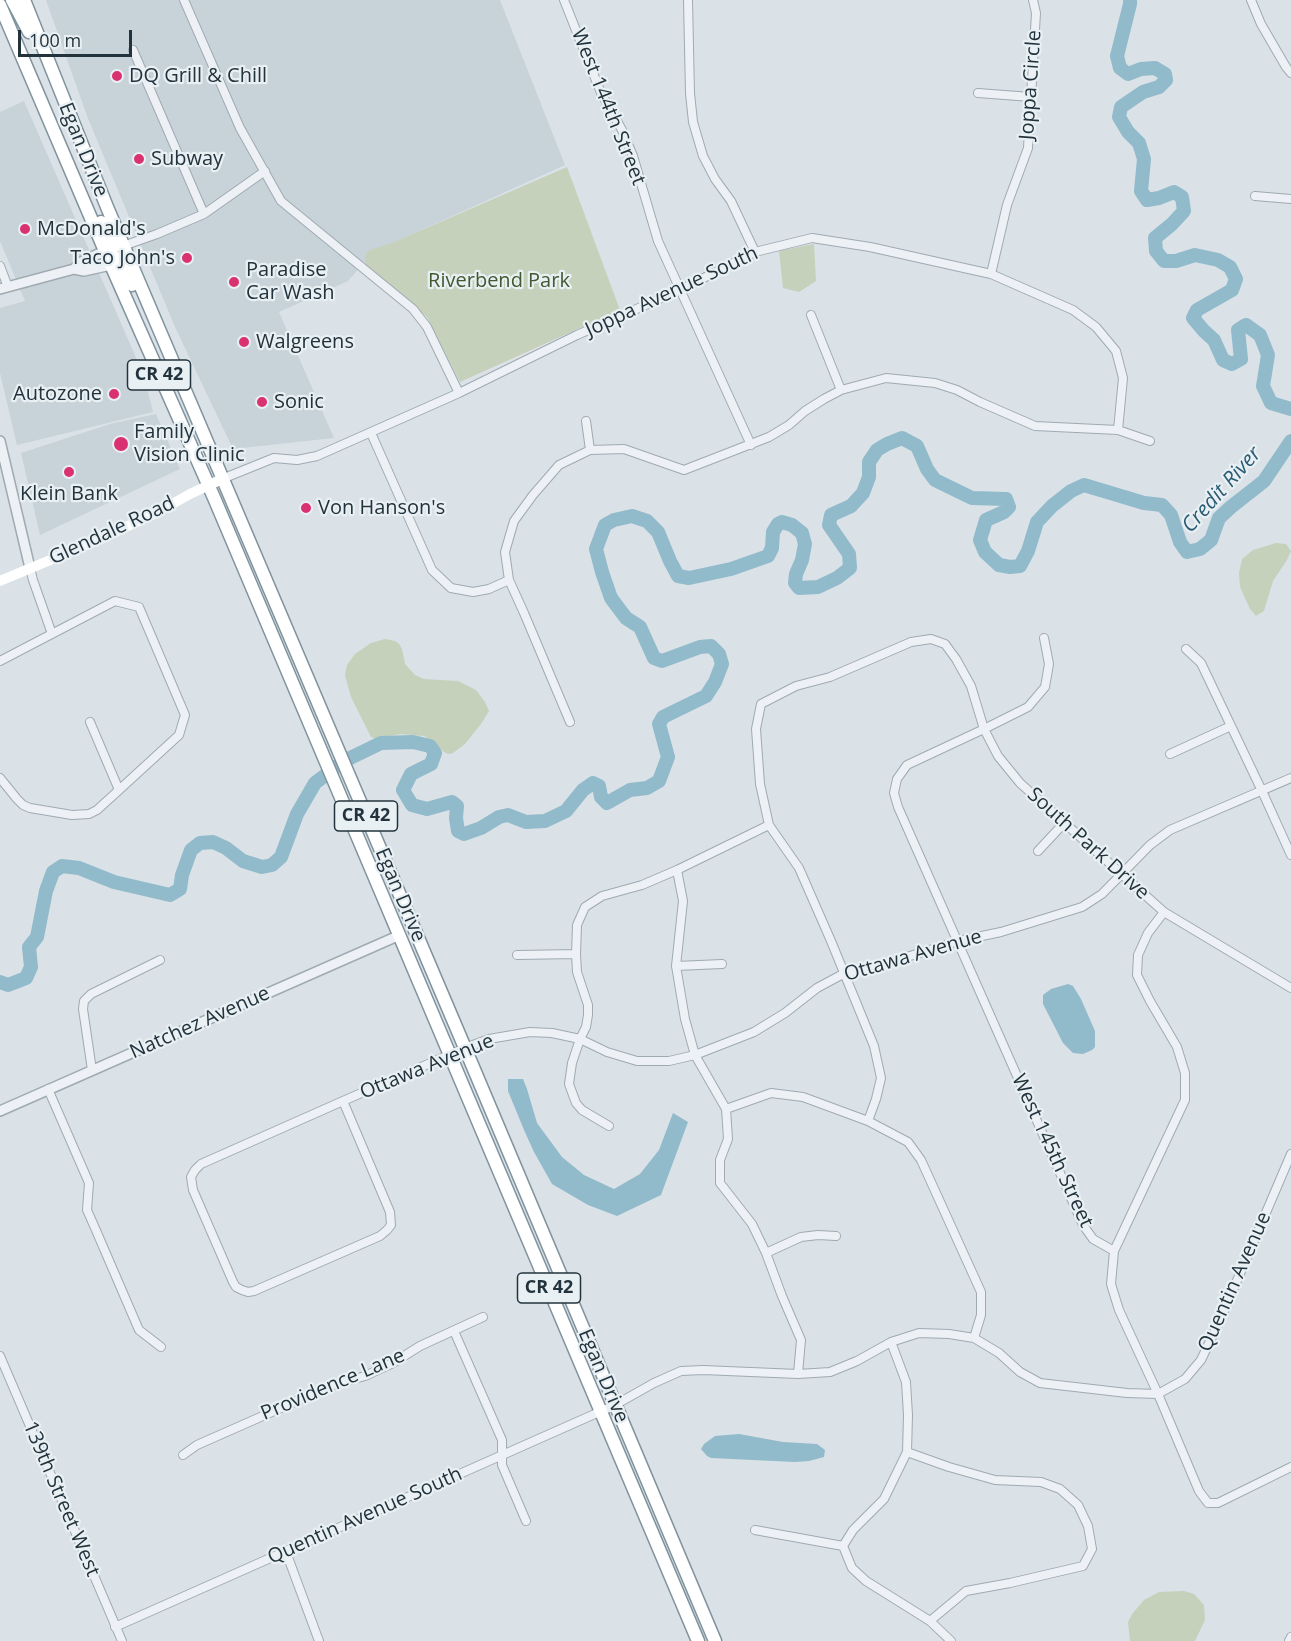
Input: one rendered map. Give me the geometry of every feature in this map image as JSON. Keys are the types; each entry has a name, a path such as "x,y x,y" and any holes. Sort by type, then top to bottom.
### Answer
{"highway":[{"path":"12,0 57,83"},
{"name":"CR 42","path":"24,0 57,83"},
{"name":"CR 42","path":"0,5 54,130"},
{"name":"Egan Drive","path":"57,83 123,246 716,1641"},
{"path":"54,130 106,233 112,243 123,246"},
{"name":"Egan Drive","path":"54,130 400,935 698,1641"},
{"path":"108,259 115,257 123,267 177,371"}],"main road":[{"name":"Glendale Road","path":"0,580 110,534 222,479"}],"street":[{"path":"184,0 240,128 281,201 413,309 427,327 459,393"},
{"name":"West 144th Street","path":"564,0 601,93 629,147 658,241 751,445"},
{"path":"688,0 690,93 693,122 703,156 715,179 731,201 755,252"},
{"name":"Joppa Circle","path":"991,274 1007,205 1028,148 1036,13 1033,0"},
{"path":"1251,0 1262,24 1291,73"},
{"path":"133,50 204,214"},
{"path":"978,93 1031,97"},
{"path":"123,246 204,214 265,171"},
{"path":"1255,196 1291,199"},
{"name":"Joppa Avenue South","path":"222,479 274,458 297,460 317,456 459,393 577,335 680,290 755,252 812,238 870,247 991,274 1074,310 1096,327 1116,351 1123,378 1118,430"},
{"path":"0,266 4,288 74,270 81,262 98,254 108,259"},
{"path":"811,315 841,390"},
{"path":"570,722 524,612 508,580 505,552 514,521 532,495 559,465 590,450 624,448 684,470 769,437 789,425 805,411 841,390 886,378 935,383 957,390 1035,426 1118,430 1150,441"},
{"path":"586,422 590,450"},
{"path":"371,433 432,570 451,588 473,592 489,589 508,580"},
{"path":"0,441 33,580 52,634"},
{"path":"0,661 116,601 139,607 185,715 178,735 97,810 89,814 38,810 23,805 0,778"},
{"path":"984,729 1028,707 1045,687 1049,664 1044,638"},
{"name":"South Park Drive","path":"769,825 760,784 756,729 761,704 796,686 830,677 911,642 931,639 945,644 956,659 970,686 984,729 998,756 1020,783 1164,912 1290,986"},
{"path":"1186,650 1201,663 1291,855"},
{"path":"90,722 119,790"},
{"path":"1170,754 1232,726"},
{"name":"West 145th Street","path":"984,729 907,765 897,779 894,793 898,807 1083,1226 1093,1239 1114,1251"},
{"name":"Ottawa Avenue","path":"343,1101 390,1212 391,1225 380,1236 254,1291 248,1292 236,1287 193,1190 191,1177 201,1164 343,1101 465,1048 489,1040 530,1032 580,1039 608,1052 637,1061 669,1061 695,1055 754,1032 785,1013 816,988 843,974 894,962 958,941 1001,932 1082,907 1102,894 1149,845 1170,830 1291,778"},
{"path":"1038,851 1065,822"},
{"path":"609,1126 582,1110 569,1084 569,1073 586,1027 588,1005 577,972 576,954 577,925 585,907 602,896 642,885 677,870 769,825 799,868 874,1046 881,1078 868,1121"},
{"path":"677,870 683,901 676,966 685,1019 695,1055 726,1108 728,1139 720,1160 720,1183 752,1224 766,1253 801,1340 798,1374"},
{"path":"1164,912 1148,933 1138,955 1137,975 1177,1047 1185,1073 1185,1100 1114,1251 1112,1284 1119,1310 1199,1491 1208,1503 1218,1503 1291,1467"},
{"name":"Natchez Avenue","path":"0,1111 400,935"},
{"path":"517,955 576,954"},
{"path":"92,1070 83,1009 84,1001 91,994 160,960"},
{"path":"676,966 722,964"},
{"path":"48,1089 89,1183 87,1210 104,1249 140,1330 161,1347"},
{"path":"726,1108 771,1093 804,1097 868,1121 908,1142 921,1160 981,1292 981,1315 974,1338"},
{"name":"Quentin Avenue","path":"1158,1394 1185,1379 1201,1360 1291,1154"},
{"path":"766,1253 801,1237 836,1236"},
{"name":"Providence Lane","path":"183,1455 197,1445 333,1384 365,1376 393,1363 420,1346 483,1317"},
{"path":"454,1331 502,1440 502,1466 526,1521"},
{"path":"615,1405 681,1371 798,1374 830,1372 857,1361 891,1342 918,1333 974,1338 999,1353 1020,1372 1040,1383 1127,1393 1158,1394"},
{"path":"843,1546 853,1530 884,1499 907,1452 906,1382 891,1342"},
{"name":"139th Street West","path":"0,1356 122,1641"},
{"name":"Quentin Avenue South","path":"116,1627 615,1405"},
{"path":"907,1452 995,1480 1041,1482 1060,1489 1078,1504 1088,1526 1092,1549 1083,1566 966,1591 930,1621"},
{"path":"755,1530 843,1546"},
{"path":"843,1546 852,1568 866,1581 930,1621 951,1641"},
{"path":"286,1552 319,1641"}],"shaded area":[{"path":"46,0 500,0 565,165 373,252 348,281 279,312 334,438 233,449 175,327 87,116"},
{"path":"24,101 144,376 153,412 17,445 0,373 0,308 25,301 0,241 0,112"},
{"path":"156,414 180,469 40,535 21,453 110,424"}],"green space":[{"name":"Riverbend Park","path":"567,167 620,310 460,382 427,317 365,266 365,255 370,250 392,243"},
{"path":"814,244 816,281 799,292 783,288 779,251"},
{"path":"1276,543 1286,544 1291,551 1273,581 1264,611 1256,616 1250,609 1240,587 1239,573 1242,559 1253,550"},
{"path":"385,639 399,644 405,664 415,675 424,679 458,681 476,690 485,702 489,711 481,724 465,744 453,753 444,752 424,736 400,734 376,739 371,737 351,697 345,675 347,665 355,654 371,643"},
{"path":"1184,1591 1194,1594 1204,1605 1205,1620 1195,1641 1130,1641 1128,1622 1144,1600 1159,1592"}],"water":[{"path":"1068,984 1073,986 1081,999 1095,1031 1095,1047 1083,1054 1073,1053 1063,1043 1043,1004 1043,995 1051,989"},
{"path":"508,1079 523,1079 537,1123 562,1157 584,1175 614,1189 640,1174 659,1150 673,1113 688,1122 661,1195 617,1216 588,1205 552,1184 524,1130 508,1091"},
{"path":"739,1434 783,1442 817,1444 825,1450 824,1457 795,1462 711,1458 701,1449 715,1436"}],"waterway":[{"name":"Credit River","path":"1130,0 1117,56 1120,68 1128,74 1141,69 1155,68 1165,74 1166,80 1159,87 1143,92 1121,107 1119,117 1128,132 1139,143 1144,159 1141,191 1147,200 1174,192 1182,197 1184,211 1155,238 1156,251 1164,261 1176,261 1195,255 1218,260 1230,267 1236,279 1232,290 1197,310 1193,318 1214,340 1223,360 1232,364 1241,359 1238,330 1246,325 1260,335 1268,355 1263,386 1271,403 1291,409"},
{"name":"Credit River","path":"0,982 8,985 26,978 31,967 29,947 37,937 46,891 53,872 62,866 79,868 114,882 170,895 180,889 182,875 191,850 200,843 213,842 226,848 243,861 262,867 272,865 281,857 297,814 315,783 344,761 381,743 413,742 430,746 435,753 431,764 411,774 403,790 412,805 427,809 452,802 457,806 458,831 464,834 508,815 526,822 545,821 566,811 583,790 593,783 599,786 601,797 607,803 630,790 647,788 659,781 668,757 659,724 663,717 706,696 722,664 719,654 711,646 700,647 662,661 654,658 640,627 626,618 611,598 602,572 596,549 605,525 614,520 632,516 647,521 658,532 678,576 689,578 731,569 768,556 772,548 773,532 778,524 782,522 792,525 802,533 805,544 795,583 799,588 818,587 837,578 850,568 849,554 829,525 831,515 851,506 863,493 869,477 869,462 877,450 902,438 917,446 927,469 935,480 972,498 1006,499 1009,507 1004,512 986,520 980,540 985,552 999,565 1020,566 1028,551 1037,522 1071,491 1084,485 1144,503 1162,505 1171,515 1180,542 1187,552 1200,549 1211,540 1219,518 1264,481 1291,441"}],"place":[{"name":"DQ Grill & Chill","path":"117,76"},
{"name":"Subway","path":"139,159"},
{"name":"McDonald's","path":"25,229"},
{"name":"Taco John's","path":"187,258"},
{"name":"Paradise Car Wash","path":"234,282"},
{"name":"Walgreens","path":"244,342"},
{"name":"Autozone","path":"114,394"},
{"name":"Sonic","path":"262,402"},
{"name":"Family Vision Clinic","path":"121,444"},
{"name":"Klein Bank","path":"69,472"},
{"name":"Von Hanson's","path":"306,508"}]}
